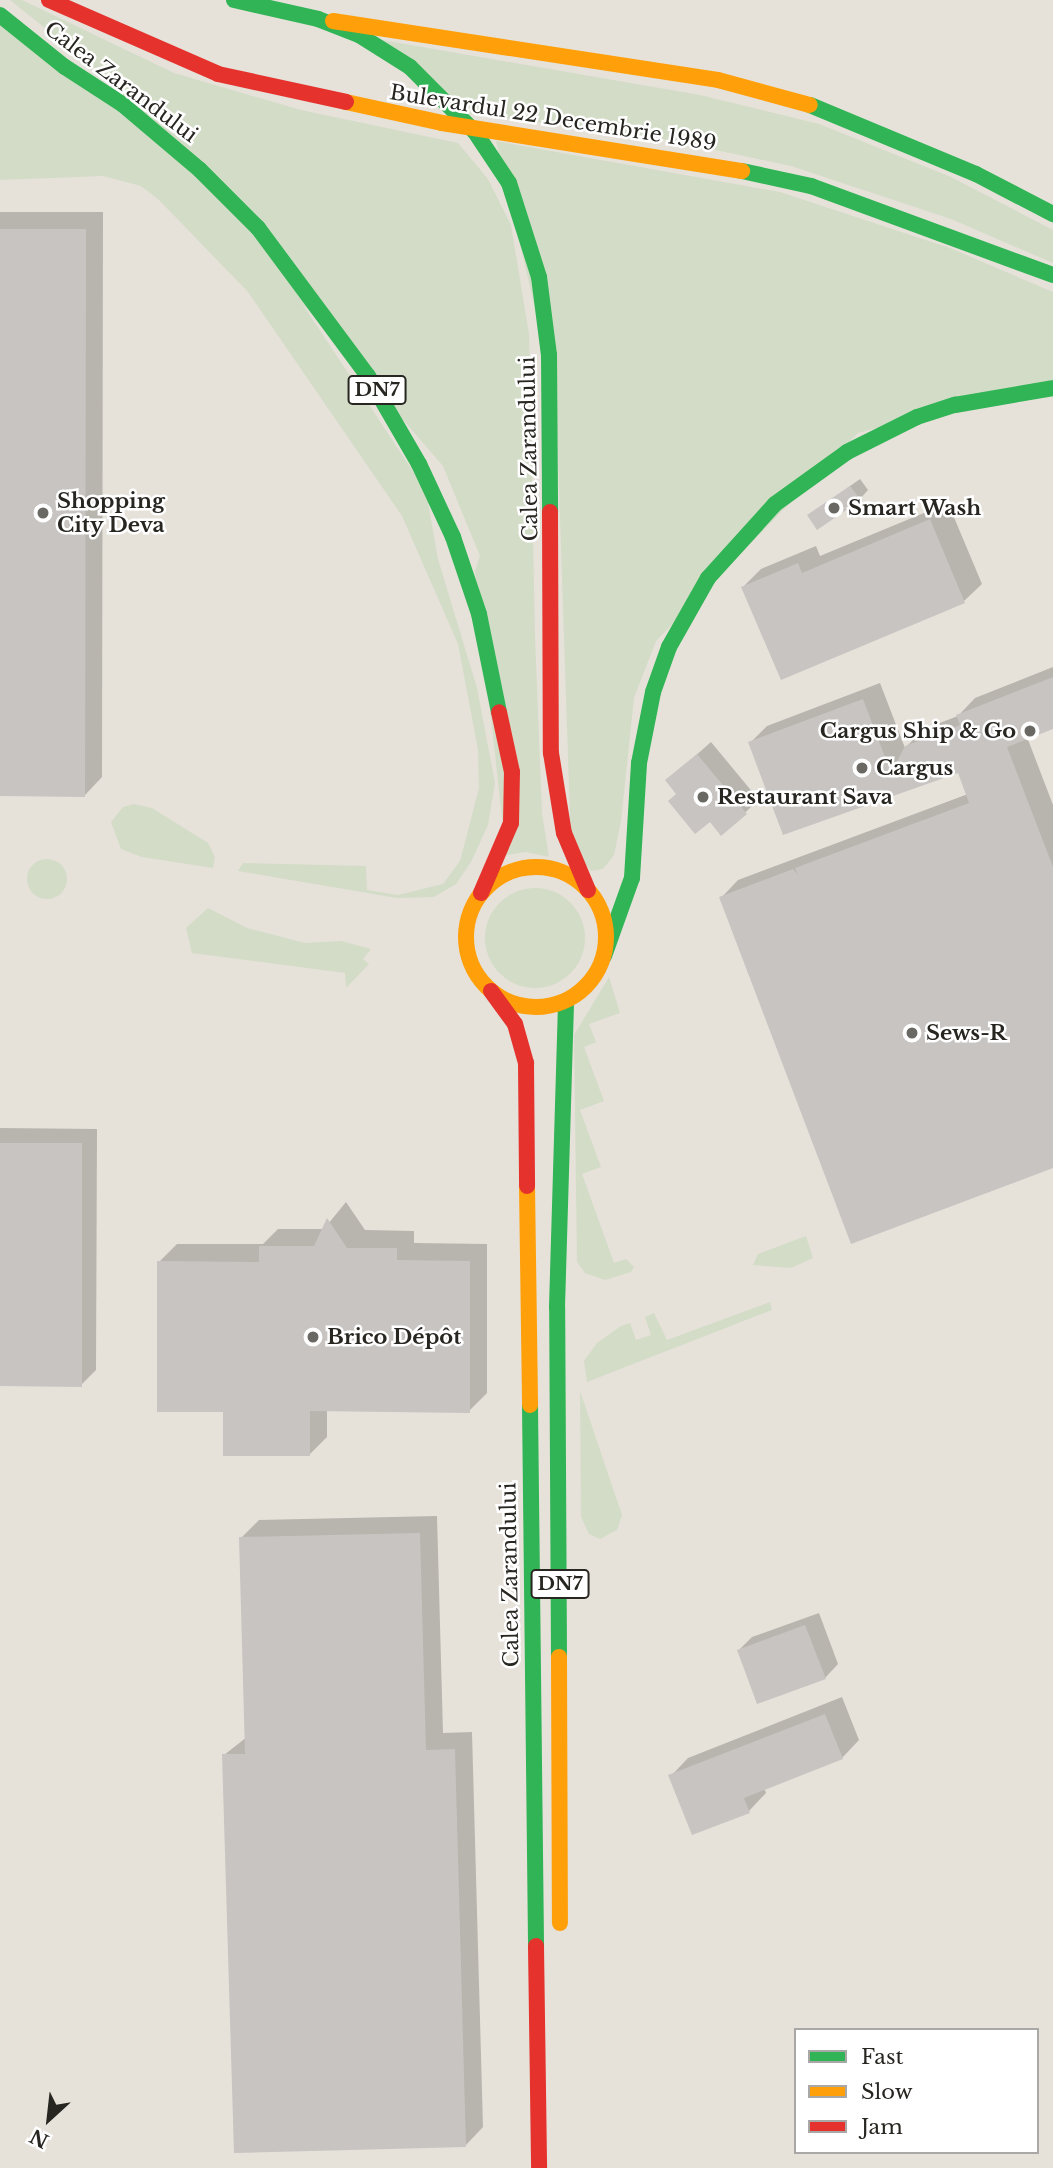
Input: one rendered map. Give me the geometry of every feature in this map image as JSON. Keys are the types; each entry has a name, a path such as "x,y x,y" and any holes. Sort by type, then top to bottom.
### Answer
{"main road":[{"name":"Bulevardul 22 Decembrie 1989","path":"49,0 136,42 218,74 442,123 707,163 811,186 1053,275"},
{"name":"Calea Zarandului","path":"234,0 318,19 359,34 410,67 455,108 495,159 521,210 544,313 553,432 551,753 564,833 606,933 604,956"},
{"name":"Calea Zarandului","path":"0,15 65,67 122,104 200,170 258,228 369,376 419,464 453,537 479,614 512,772 511,823 465,933 477,976 515,1024 526,1063 538,2168"},
{"path":"318,19 384,25 638,67 773,94 821,108 963,169 1053,214"},
{"path":"491,991 530,1007 566,1001 583,990 604,956 632,878 644,732 669,647 708,579 755,523 811,476 883,432 955,405 1053,388"},
{"path":"481,893 496,879 534,867 564,873 592,895 620,871 636,811"},
{"name":"DN7","path":"560,1947 557,1307 566,1001"}],"green space":[{"path":"10,0 22,0 174,73 301,110 458,143 488,179 511,225 529,334 535,636 542,813 549,857 526,852 506,855 475,571 480,556 443,466 108,79"},
{"path":"0,6 247,220 426,491 438,559 477,688 495,783 488,825 471,862 456,884 434,897 397,898 238,871 243,863 366,866 367,890 398,895 443,884 460,861 479,788 478,750 458,644 402,516 248,292 159,200 141,186 103,176 0,180"},
{"path":"382,40 700,95 819,124 951,177 1053,230 1053,263 951,219 791,166 649,136 468,114"},
{"path":"496,141 780,192 950,248 1053,292 1053,381 858,433 656,641 634,698 621,821 614,855 603,869 591,871 571,847 556,399"},
{"path":"134,804 152,808 208,843 215,857 213,868 142,857 121,849 111,822 123,807"},
{"path":"47,859 61,865 67,879 61,893 47,899 33,893 27,879 33,865"},
{"path":"535,888 563,896 577,910 585,938 577,966 563,980 535,988 507,980 493,966 485,938 493,910 507,896"},
{"path":"208,908 247,928 305,943 341,941 371,949 363,959 369,964 346,988 345,973 192,953 186,928"},
{"path":"609,977 620,1013 589,1024 596,1042 584,1047 604,1101 580,1110 601,1167 582,1174 614,1263 626,1259 634,1267 631,1272 605,1280 585,1273 577,1262 574,1035"},
{"path":"806,1236 813,1258 791,1268 753,1265 758,1254"},
{"path":"770,1302 772,1310 587,1382 584,1361 597,1343 621,1326 630,1323 636,1340 651,1335 645,1317 654,1313 667,1340"},
{"path":"580,1391 622,1515 617,1530 600,1539 589,1534 581,1517"}],"building":[{"name":"Shopping City Deva","path":"0,229 86,229 85,797 0,796"},
{"name":"Smart Wash","path":"850,486 861,500 817,530 807,515"},
{"path":"930,519 965,603 781,680 741,587 798,563 802,573"},
{"name":"Sews-R","path":"1053,677 1053,729 1007,747 1053,867 1053,1168 851,1244 719,897 793,869 798,875 795,868 969,803 958,773 783,835 748,742 863,699 891,773 905,746 960,725 956,715"},
{"name":"Restaurant Sava","path":"697,754 747,814 721,836 710,822 695,834 668,801 676,794 665,780"},
{"path":"0,1143 82,1143 82,1387 0,1386"},
{"name":"Brico Dépôt","path":"327,1218 347,1248 397,1248 397,1260 470,1261 470,1413 310,1411 310,1456 223,1456 223,1412 157,1412 157,1261 259,1262 259,1246 314,1246"},
{"path":"420,1533 426,1750 455,1749 466,2147 234,2153 222,1754 245,1754 239,1537"},
{"path":"805,1625 826,1679 757,1704 737,1650"},
{"path":"825,1714 843,1759 744,1798 750,1813 692,1835 668,1775"}],"traffic: fast":[{"path":"234,0 318,19 359,35 410,67 475,132 509,183 539,277 549,355 550,512"},
{"path":"0,15 65,67 122,104 200,170 258,228 368,376 419,464 453,537 479,614 499,712"},
{"path":"810,105 976,174 1053,214"},
{"path":"742,171 811,186 1053,275"},
{"path":"604,956 632,878 639,763 653,692 669,647 708,578 775,504 847,452 917,417 955,405 1053,388"},
{"path":"559,1657 557,1307 566,1001"},
{"path":"530,1405 536,1946"}],"traffic: slow":[{"path":"333,21 718,80 810,105"},
{"path":"346,102 442,123 742,171"},
{"path":"536,867 563,872 586,887 601,910 606,937 601,964 586,987 563,1002 536,1007 509,1002 486,987 471,964 466,937 471,910 486,887 509,872 536,867"},
{"path":"527,1186 530,1405"},
{"path":"559,1657 560,1923"}],"traffic: jam":[{"path":"49,0 218,74 346,102"},
{"path":"550,512 551,753 564,833 588,890"},
{"path":"481,893 511,823 512,772 499,712"},
{"path":"491,991 515,1024 526,1063 527,1186"},
{"path":"536,1946 539,2168"}],"place":[{"name":"Smart Wash","path":"834,508"},
{"name":"Shopping City Deva","path":"43,513"},
{"name":"Cargus Ship & Go","path":"1030,731"},
{"name":"Cargus","path":"862,768"},
{"name":"Restaurant Sava","path":"703,797"},
{"name":"Sews-R","path":"912,1033"},
{"name":"Brico Dépôt","path":"313,1337"}]}
